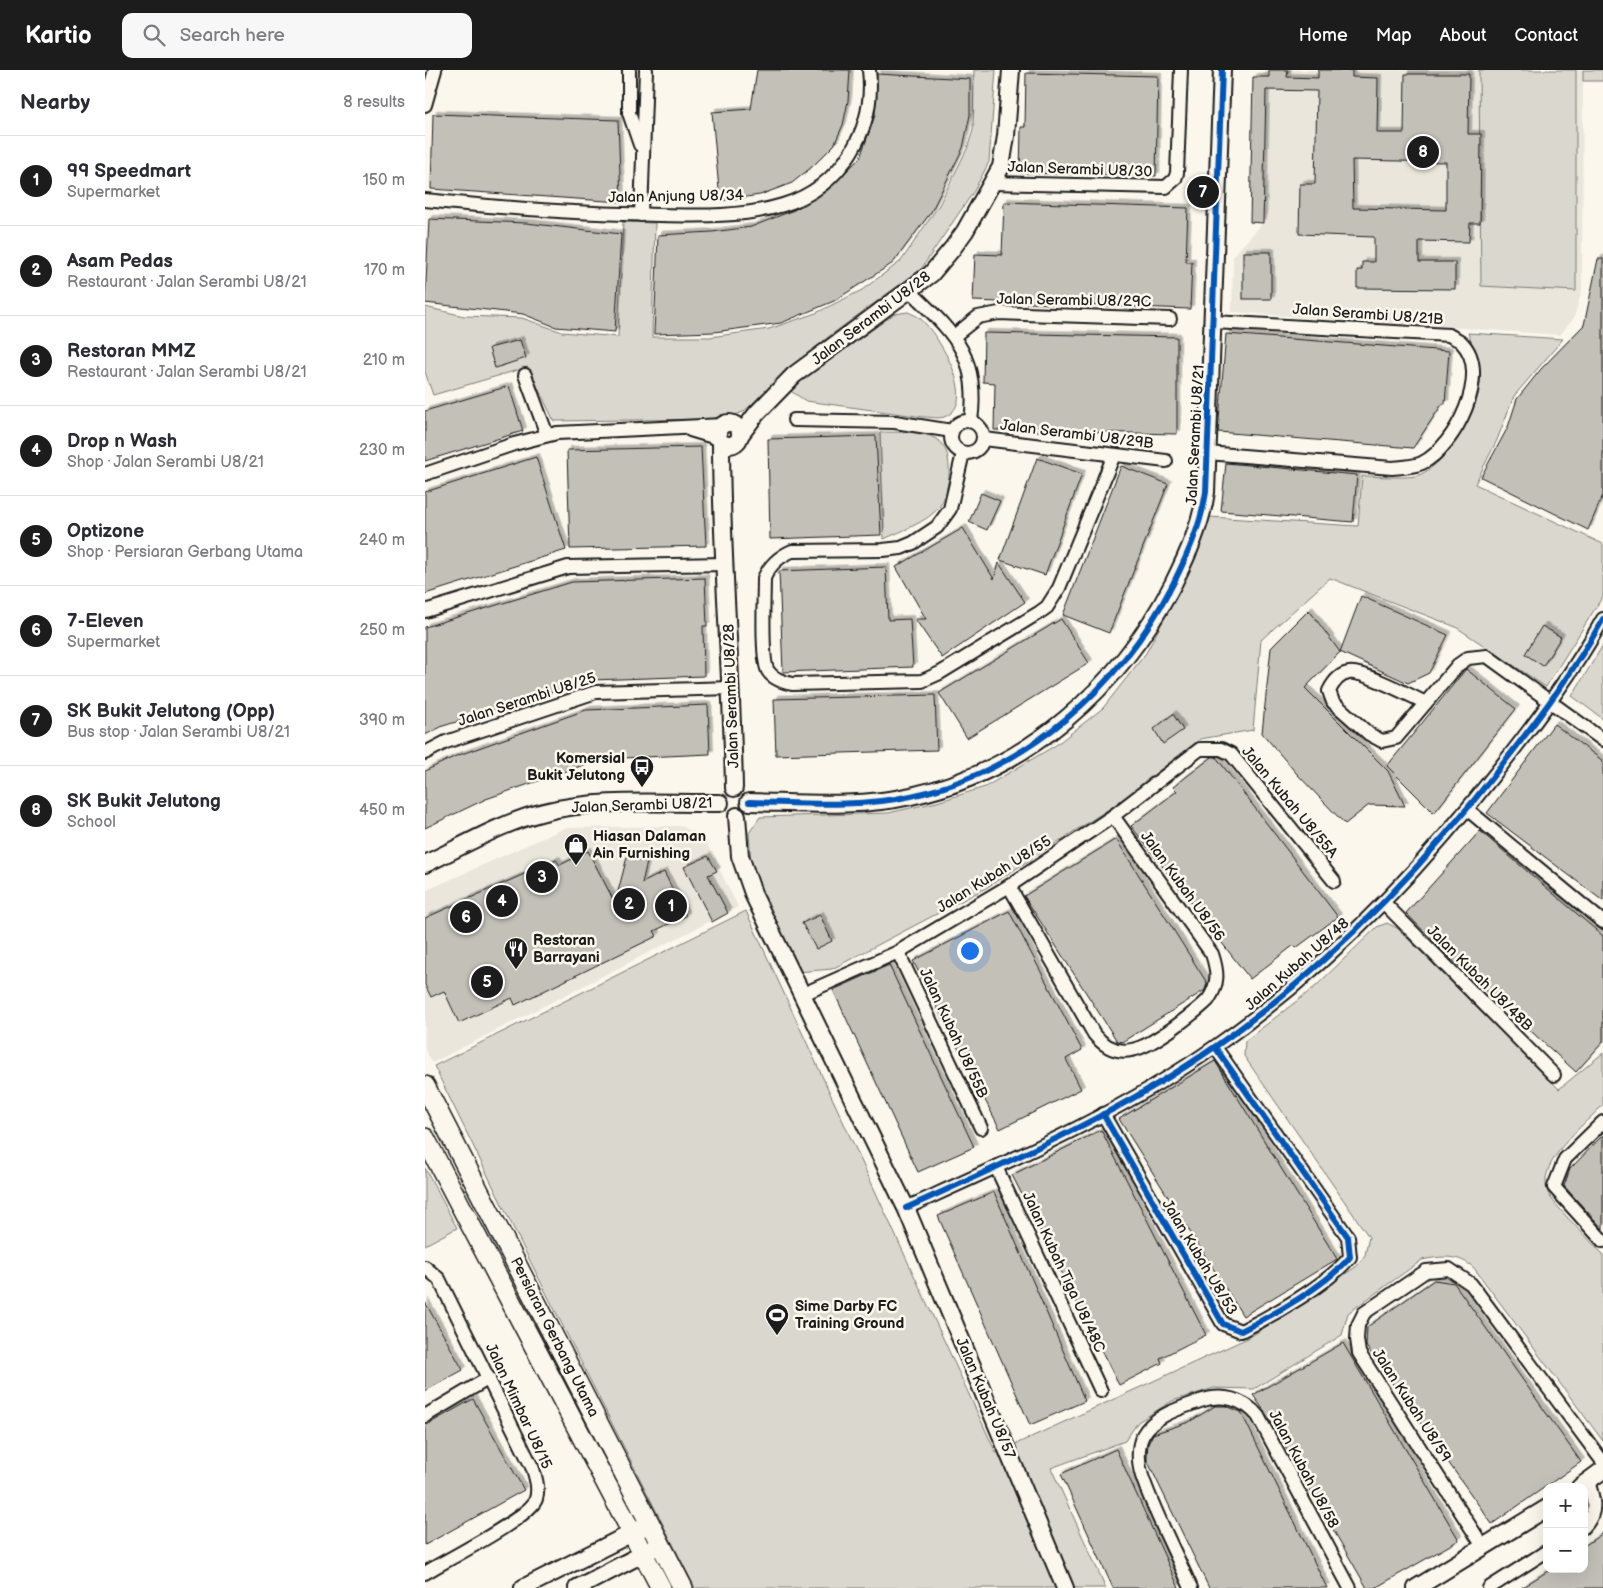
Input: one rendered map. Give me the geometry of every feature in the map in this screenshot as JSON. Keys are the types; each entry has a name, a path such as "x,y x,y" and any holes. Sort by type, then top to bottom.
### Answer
{"main road":[{"name":"Persiaran Gerbang Utama","path":"425,1086 683,1588"},
{"name":"Persiaran Gerbang Utama","path":"425,1138 661,1588"}],"street":[{"path":"425,105 435,70"},
{"path":"629,70 629,113 642,152"},
{"path":"641,215 646,70"},
{"name":"Jalan Anjung U8/34","path":"425,200 591,214 641,215 726,214 765,209 784,204 821,186 850,156 859,138 870,100 869,70"},
{"name":"Jalan Serambi U8/28","path":"734,788 732,688 721,485 729,435 757,413 794,375 931,274 952,249 965,231 992,183 1003,158 1011,70"},
{"name":"Jalan Serambi U8/30","path":"992,183 1166,186 1175,179 1177,172 1181,70"},
{"name":"Jalan Serambi U8/21","path":"749,802 849,804 911,796 982,772 1017,754 1072,715 1125,661 1165,599 1189,552 1203,514 1206,492 1222,70"},
{"path":"909,290 953,336 965,355 972,375 973,402 971,421"},
{"name":"Jalan Serambi U8/29C","path":"953,336 979,317 999,313 1170,319"},
{"name":"Jalan Serambi U8/21B","path":"1207,453 1392,468 1408,467 1423,462 1439,450 1461,422 1470,402 1472,371 1469,352 1462,342 1449,336 1213,322"},
{"path":"525,375 547,435"},
{"path":"794,420 895,422 952,431"},
{"path":"971,421 979,426 984,439 977,451 963,453 954,447 952,431 962,422 971,421"},
{"path":"425,474 547,435 683,428 729,435"},
{"name":"Jalan Serambi U8/29B","path":"984,439 1166,462"},
{"path":"963,453 950,509 937,527 913,543 901,548 883,550 792,551 783,555 769,568 764,578 764,658 768,671 774,677 791,684 923,681 940,673 1040,612 1047,607 1059,588 1114,455"},
{"path":"425,610 568,567 724,564"},
{"name":"Jalan Kubah U8/48","path":"906,1208 996,1167 1139,1094 1215,1046 1318,966 1384,903 1468,810 1551,703 1603,619"},
{"path":"1426,703 1356,673 1343,675 1335,681 1329,691 1333,702 1369,734 1382,741 1396,738 1426,703 1458,665 1477,656 1487,656 1603,740"},
{"name":"Jalan Serambi U8/25","path":"425,754 446,742 596,692 732,688"},
{"name":"Jalan Kubah U8/55A","path":"1189,755 1200,749 1211,747 1231,754 1334,881"},
{"name":"Jalan Kubah U8/55","path":"801,995 898,952 1009,886 1113,816 1189,755"},
{"path":"734,788 743,790 749,802 745,812 737,816 727,815 720,803 722,794 734,788"},
{"name":"Jalan Serambi U8/21","path":"425,864 492,833 544,812 598,804 720,803"},
{"path":"1468,810 1603,922"},
{"name":"Jalan Kubah U8/57","path":"737,816 737,838 744,871 801,995 906,1208 1065,1588"},
{"name":"Jalan Kubah U8/56","path":"1009,886 1093,1034 1101,1044 1112,1050 1124,1052 1148,1045 1208,1000 1215,990 1217,968 1212,954 1113,816"},
{"name":"Jalan Kubah U8/48B","path":"1384,903 1554,1075"},
{"name":"Jalan Kubah U8/55B","path":"898,952 981,1128"},
{"name":"Jalan Kubah U8/53","path":"1103,1114 1223,1324 1241,1331 1260,1321 1338,1271 1349,1257 1348,1237 1215,1046"},
{"path":"1603,1122 1565,1159 1554,1187 1603,1241"},
{"name":"Jalan Kubah Tiga U8/48C","path":"996,1167 1101,1391"},
{"name":"Jalan Mimbar U8/15","path":"425,1267 439,1279 533,1469 538,1489 536,1500 523,1515 425,1573"},
{"name":"Jalan Kubah U8/59","path":"1484,1548 1359,1352 1357,1339 1358,1325 1364,1313 1426,1271 1449,1269 1471,1284 1603,1462"},
{"path":"425,1416 489,1378"},
{"name":"Jalan Kubah U8/58","path":"1191,1588 1142,1475 1138,1446 1143,1434 1165,1414 1208,1398 1223,1396 1249,1405 1259,1416 1349,1588"},
{"path":"1585,1483 1603,1470"},
{"path":"1588,1490 1594,1500 1594,1510 1588,1520"},
{"path":"1416,1588 1543,1511"},
{"path":"523,1588 650,1524"},
{"path":"577,1588 660,1545"},
{"path":"1489,1588 1543,1554"}],"shaded area":[{"path":"974,70 996,70 989,162 974,191 921,269 828,337 743,412 716,419 554,421 528,367 433,395 425,372 425,307 464,316 522,318 562,332 618,337 623,222 655,223 652,337 710,337 769,329 816,313 862,290 901,261 939,205 967,149 973,130"},
{"path":"1265,70 1583,70 1582,290 1574,318 1560,335 1232,312 1233,256 1263,223"},
{"path":"1479,70 1576,70 1576,291 1481,286"},
{"path":"1583,70 1603,70 1603,81 1583,81"},
{"path":"908,312 920,318 928,327 946,353 953,369 958,398 954,409 944,417 924,417 806,401 789,390 894,314"},
{"path":"1468,333 1563,339 1514,396 1497,440 1475,484 1603,544 1603,596 1546,687 1456,627 1330,578 1261,640 1253,730 1200,739 1112,807 986,888 832,969 798,972 752,878 749,833 760,817 888,813 937,802 985,787 1056,745 1103,708 1146,653 1180,589 1209,517 1358,526 1362,476 1400,477 1419,475 1442,458 1463,430 1477,398 1480,370"},
{"path":"880,432 917,433 928,435 937,440 944,447 948,458 949,473 944,499 935,512 914,526 884,539"},
{"path":"1603,645 1603,719 1572,696"},
{"path":"681,826 703,836 738,907 432,1063 425,1049 425,891 565,828"},
{"path":"746,911 996,1453 1250,1337 1357,1266 1365,1255 1369,1237 1244,1056 1245,1041 1315,987 1377,927 1387,923 1397,928 1559,1089 1603,1053 1603,1105 1562,1147 1547,1173 1546,1186 1551,1198 1603,1254 1603,1441 1474,1268 1456,1258 1443,1257 1422,1260 1348,1313 1342,1335 1254,1389 1214,1388 1172,1401 1138,1422 1125,1441 1051,1468 1106,1588 695,1588 434,1066"},
{"path":"425,1168 457,1228 425,1245"}],"building":[{"path":"757,70 850,70 848,101 843,125 834,145 792,183 760,195 720,201 712,112 751,109"},
{"path":"1269,70 1288,70 1287,77 1318,78 1318,70 1352,70 1352,77 1378,78 1377,133 1404,133 1405,74 1469,74 1468,134 1481,134 1480,223 1470,223 1469,242 1419,241 1419,262 1455,262 1455,289 1357,288 1357,270 1362,270 1362,262 1374,262 1374,237 1299,234 1300,184 1315,184 1317,91 1266,90 1263,223 1250,222 1253,77 1269,77","holes":["1352,160 1446,162 1446,210 1353,208"]},
{"path":"1026,73 1158,76 1156,176 1020,173 1021,127 1025,127"},
{"path":"877,74 970,79 970,115 963,148 931,212 893,263 834,301 781,323 714,332 654,334 658,235 712,232 751,227 794,210 826,191 860,158 875,115"},
{"path":"433,114 618,120 621,202 431,189"},
{"path":"1004,202 1188,208 1186,262 1192,262 1190,309 973,301 975,254 1002,255"},
{"path":"429,219 526,223 621,234 615,332 556,327 523,314 425,303"},
{"path":"1243,252 1271,252 1271,299 1243,299"},
{"path":"1598,259 1603,259 1603,495 1588,530 1481,477 1508,427 1517,399 1541,369 1584,325"},
{"path":"984,333 1177,337 1177,434 994,430 995,383 983,382"},
{"path":"1226,334 1449,351 1445,404 1442,404 1413,448 1218,432"},
{"path":"520,340 526,358 495,368 489,348"},
{"path":"509,386 523,431 425,461 425,411"},
{"path":"876,436 881,535 770,539 768,439"},
{"path":"701,447 706,546 570,549 567,450"},
{"path":"536,457 566,550 425,594 425,492"},
{"path":"1037,458 1082,474 1045,575 1000,560"},
{"path":"1226,463 1357,475 1353,522 1221,511"},
{"path":"1121,466 1168,484 1109,633 1063,615"},
{"path":"981,493 1000,501 987,530 969,522"},
{"path":"963,528 994,579 999,563 1025,602 942,658 915,619 926,619 896,567"},
{"path":"886,567 888,620 910,619 913,667 783,672 779,571"},
{"path":"705,578 707,626 703,626 704,676 592,680 443,726 425,735 425,627 572,582"},
{"path":"1361,596 1448,635 1429,673 1408,683 1340,652"},
{"path":"1309,610 1340,652 1305,688 1388,771 1405,806 1369,805 1345,824 1297,774 1262,733 1271,648"},
{"path":"1061,619 1089,663 967,738 939,693"},
{"path":"1542,626 1561,637 1543,666 1525,654"},
{"path":"1466,669 1516,709 1434,813 1387,766"},
{"path":"935,695 937,750 776,755 774,699"},
{"path":"708,705 710,754 601,759 486,799 425,828 425,771 456,756 586,710"},
{"path":"1173,714 1183,730 1163,744 1154,729"},
{"path":"1554,724 1603,761 1603,901 1487,813"},
{"path":"1212,757 1216,757 1338,917 1296,948 1294,945 1250,979 1131,826 1177,791 1173,787"},
{"path":"1480,831 1603,936 1603,1042 1576,1072 1449,957 1406,913"},
{"path":"1116,839 1207,983 1205,990 1122,1042 1117,1041 1024,896"},
{"path":"588,851 615,903 627,857 647,862 642,883 664,872 686,916 654,931 657,936 515,1005 512,998 459,1023 444,991 431,997 425,985 425,918 556,860 560,865"},
{"path":"708,856 717,871 708,875 728,913 712,922 684,867"},
{"path":"1009,911 1082,1050 1066,1059 1081,1089 1000,1129 913,961"},
{"path":"820,915 832,941 816,949 802,923"},
{"path":"889,965 974,1147 918,1172 833,990"},
{"path":"1215,1061 1337,1259 1243,1316 1119,1119"},
{"path":"1101,1130 1206,1335 1160,1358 1162,1363 1119,1385 1012,1175"},
{"path":"1603,1135 1603,1229 1564,1186 1570,1169"},
{"path":"994,1192 1085,1401 1030,1425 938,1216"},
{"path":"1434,1280 1454,1283 1581,1462 1551,1483 1543,1483 1543,1488 1492,1524 1366,1346 1367,1327"},
{"path":"425,1302 463,1370 425,1391"},
{"path":"1343,1343 1459,1540 1375,1588 1367,1588 1265,1412 1253,1395"},
{"path":"473,1399 524,1490 425,1545 425,1426"},
{"path":"1215,1406 1226,1406 1241,1412 1327,1588 1209,1588 1147,1460 1147,1456 1148,1444 1153,1434 1189,1422"},
{"path":"1116,1449 1179,1588 1113,1588 1061,1474"},
{"path":"1603,1533 1603,1588 1521,1588 1545,1573 1588,1573 1588,1543"}],"cycle path":[{"path":"749,802 830,804 891,800 953,784 993,767 1031,745 1066,719 1097,690 1126,657 1151,622 1173,584 1189,550 1201,516 1206,492 1222,70"},
{"path":"906,1208 1065,1134 1142,1093 1216,1046 1296,985 1404,880 1471,804 1555,694 1603,619"},
{"path":"1103,1114 1223,1324 1241,1331 1268,1317 1314,1288 1340,1268 1350,1257 1348,1237 1215,1047"}],"place":[{"name":"SK Bukit Jelutong","path":"1423,152"},
{"name":"SK Bukit Jelutong (Opp)","path":"1203,192"},
{"name":"Komersial Bukit Jelutong","path":"642,788"},
{"name":"Hiasan Dalaman Ain Furnishing","path":"576,866"},
{"name":"Restoran MMZ","path":"542,877"},
{"name":"Drop n Wash","path":"502,901"},
{"name":"Asam Pedas","path":"629,904"},
{"name":"99 Speedmart","path":"671,906"},
{"name":"7-Eleven","path":"466,917"},
{"name":"Restoran Barrayani","path":"516,970"},
{"name":"Optizone","path":"487,982"},
{"name":"Sime Darby FC Training Ground","path":"777,1336"}]}
